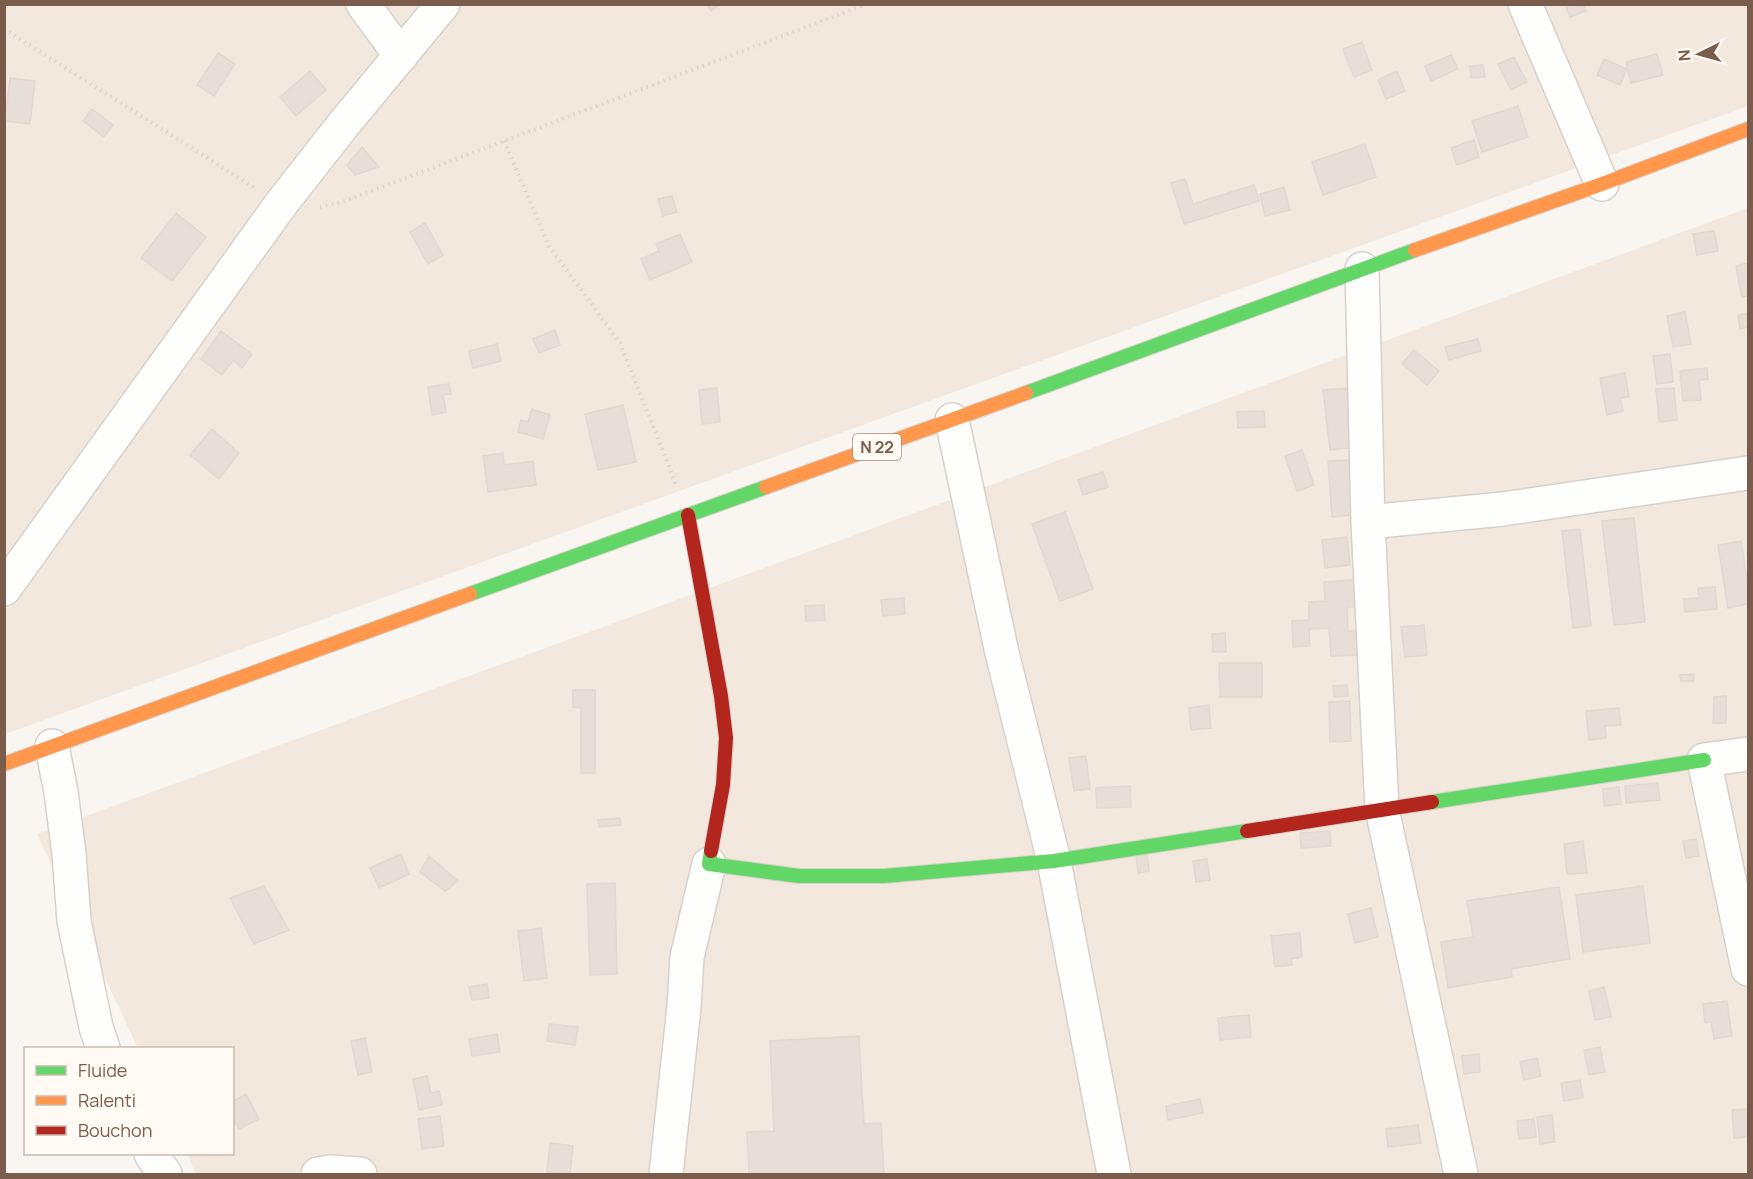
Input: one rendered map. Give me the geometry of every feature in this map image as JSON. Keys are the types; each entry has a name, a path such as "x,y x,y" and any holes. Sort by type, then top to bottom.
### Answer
{"main road":[{"name":"N 22","path":"4,764 1749,129"},
{"path":"688,514 721,696 726,738 723,785 709,864 799,876 884,876 1054,861 1704,760"}],"street":[{"path":"363,4 401,56"},
{"path":"4,589 281,204 443,4"},
{"path":"1525,4 1602,184"},
{"path":"1362,269 1368,522 1382,809 1461,1174"},
{"path":"952,420 1002,653 1054,861 1114,1174"},
{"path":"1368,522 1503,509 1749,473"},
{"path":"52,747 64,813 74,921 96,1027 103,1047"},
{"path":"1749,754 1704,760 1749,969"},
{"path":"666,1174 684,1007 687,957 709,864"},
{"path":"153,1155 165,1174"},
{"path":"318,1174 330,1172 360,1174"}],"path":[{"path":"4,29 281,204 309,209 345,201 867,4"},
{"path":"504,141 549,246 620,343 688,514"}],"shaded area":[{"path":"5,5 1748,5 1748,106 5,734"},
{"path":"1748,208 1748,1174 196,1174 187,1155 234,1155 234,1047 138,1047 37,834"}],"building":[{"path":"707,4 721,4 711,11"},
{"path":"1565,4 1583,4 1586,11 1570,17"},
{"path":"1362,42 1372,70 1354,77 1343,49"},
{"path":"218,53 235,64 214,96 197,85"},
{"path":"1657,54 1663,75 1631,83 1626,62"},
{"path":"1451,55 1458,69 1431,81 1425,66"},
{"path":"1514,57 1527,82 1511,90 1498,64"},
{"path":"1604,59 1627,69 1620,85 1597,75"},
{"path":"1483,65 1485,77 1471,78 1470,66"},
{"path":"310,71 326,90 296,116 280,97"},
{"path":"1397,71 1405,91 1386,99 1378,80"},
{"path":"10,78 35,81 30,124 4,121 4,104 7,104"},
{"path":"1518,106 1528,137 1482,152 1472,121"},
{"path":"92,109 113,125 104,137 83,121"},
{"path":"1474,140 1479,157 1457,165 1451,148"},
{"path":"1365,144 1376,177 1323,195 1312,162"},
{"path":"362,147 379,167 355,175 347,165"},
{"path":"1185,179 1193,204 1254,185 1259,201 1184,224 1171,183"},
{"path":"1284,187 1290,210 1265,216 1260,194"},
{"path":"672,196 677,212 663,216 658,199"},
{"path":"176,213 206,237 172,281 141,258"},
{"path":"425,223 443,255 428,264 410,232"},
{"path":"1714,231 1718,251 1697,255 1693,234"},
{"path":"680,234 692,262 650,280 641,259 659,251 656,244"},
{"path":"1748,263 1748,296 1742,297 1736,266"},
{"path":"1685,312 1691,344 1673,347 1667,316"},
{"path":"1748,313 1748,327 1740,329 1738,315"},
{"path":"555,330 560,345 539,353 533,339"},
{"path":"221,331 252,354 242,368 233,360 222,375 201,359"},
{"path":"1478,339 1481,351 1449,360 1445,347"},
{"path":"497,344 501,361 473,368 469,351"},
{"path":"1414,350 1439,371 1427,385 1402,364"},
{"path":"1670,354 1673,382 1657,384 1653,356"},
{"path":"1707,368 1708,379 1699,380 1701,400 1683,401 1680,371"},
{"path":"1625,373 1629,397 1620,398 1623,411 1607,415 1600,378"},
{"path":"449,384 451,394 443,395 446,412 432,415 428,387"},
{"path":"717,388 720,422 702,424 699,390"},
{"path":"1350,388 1357,447 1330,450 1323,390"},
{"path":"1674,388 1677,420 1659,422 1656,389"},
{"path":"623,405 636,462 598,470 585,414"},
{"path":"532,409 550,415 543,439 518,432 521,420 528,422"},
{"path":"1264,411 1265,427 1238,428 1237,412"},
{"path":"212,429 239,453 219,479 190,455"},
{"path":"1302,450 1314,485 1297,491 1285,456"},
{"path":"503,453 504,465 533,461 536,485 488,492 483,456"},
{"path":"1349,460 1352,515 1332,517 1328,461"},
{"path":"1103,472 1108,487 1083,495 1078,480"},
{"path":"1065,512 1093,589 1060,601 1032,524"},
{"path":"1634,518 1645,622 1614,625 1602,521"},
{"path":"1580,529 1591,626 1573,628 1562,531"},
{"path":"1347,537 1350,565 1325,568 1322,540"},
{"path":"1741,541 1748,586 1748,604 1728,608 1718,545"},
{"path":"1354,580 1355,607 1347,607 1348,631 1359,630 1361,655 1331,656 1329,628 1309,629 1310,646 1293,647 1292,621 1309,620 1309,602 1325,601 1324,582"},
{"path":"1715,587 1717,609 1685,612 1684,599 1699,598 1698,588"},
{"path":"904,598 905,614 883,616 881,600"},
{"path":"824,605 825,620 806,621 805,606"},
{"path":"1424,625 1427,655 1405,657 1401,627"},
{"path":"1225,633 1226,652 1213,652 1212,634"},
{"path":"1219,663 1262,663 1262,697 1220,697"},
{"path":"1694,674 1694,681 1681,681 1680,675"},
{"path":"1347,685 1348,696 1334,697 1333,686"},
{"path":"573,690 595,690 595,773 581,773 581,708 573,707"},
{"path":"1726,696 1726,723 1713,723 1714,697"},
{"path":"1350,701 1351,741 1330,742 1329,702"},
{"path":"1209,705 1211,728 1191,730 1189,708"},
{"path":"1619,708 1621,725 1605,726 1606,738 1589,740 1586,711"},
{"path":"1086,756 1090,789 1074,791 1069,758"},
{"path":"1658,783 1660,800 1626,803 1625,786"},
{"path":"1130,786 1131,807 1097,808 1096,788"},
{"path":"1619,787 1621,804 1604,806 1603,789"},
{"path":"620,818 621,825 599,827 598,820"},
{"path":"1330,831 1331,846 1301,848 1300,833"},
{"path":"1696,839 1699,856 1686,858 1683,841"},
{"path":"1583,841 1587,873 1567,874 1564,844"},
{"path":"401,854 409,874 379,888 370,868"},
{"path":"1147,854 1149,871 1138,873 1136,855"},
{"path":"429,856 458,881 445,891 420,872"},
{"path":"1207,859 1210,880 1196,882 1193,861"},
{"path":"615,883 617,974 590,975 587,884"},
{"path":"264,886 289,930 254,944 230,898"},
{"path":"1643,886 1650,943 1583,952 1576,895"},
{"path":"1559,887 1570,959 1511,969 1512,977 1448,988 1441,942 1473,937 1467,901"},
{"path":"1371,908 1378,937 1355,943 1348,914"},
{"path":"541,928 547,978 524,981 518,931"},
{"path":"1300,933 1302,957 1291,959 1292,965 1275,967 1271,936"},
{"path":"487,984 489,998 472,1000 469,987"},
{"path":"1604,987 1611,1017 1595,1020 1589,991"},
{"path":"1727,1001 1732,1036 1714,1039 1711,1022 1705,1023 1703,1004"},
{"path":"1249,1015 1251,1037 1220,1040 1218,1018"},
{"path":"549,1024 578,1027 575,1045 547,1041"},
{"path":"497,1034 500,1052 472,1056 469,1039"},
{"path":"859,1036 864,1124 881,1123 884,1174 749,1174 747,1132 774,1131 770,1041"},
{"path":"365,1038 372,1072 358,1075 351,1041"},
{"path":"1600,1047 1605,1072 1589,1075 1584,1050"},
{"path":"1479,1054 1480,1072 1464,1074 1462,1056"},
{"path":"1537,1058 1541,1076 1524,1080 1520,1062"},
{"path":"427,1076 431,1093 439,1091 442,1105 419,1110 413,1079"},
{"path":"1580,1080 1583,1098 1564,1101 1561,1083"},
{"path":"246,1094 259,1119 239,1129 234,1120 234,1101"},
{"path":"1200,1099 1203,1113 1168,1120 1166,1106"},
{"path":"1748,1109 1748,1137 1734,1138 1732,1110"},
{"path":"1552,1115 1555,1142 1540,1144 1537,1117"},
{"path":"440,1116 444,1146 422,1149 418,1119"},
{"path":"1534,1119 1536,1137 1519,1139 1517,1121"},
{"path":"1418,1125 1421,1143 1388,1147 1386,1129"},
{"path":"550,1143 573,1146 570,1174 547,1172"}],"traffic: fast":[{"path":"1026,393 1415,250"},
{"path":"470,594 766,487"},
{"path":"1432,802 1704,760"},
{"path":"711,851 709,864 799,876 884,876 1054,861 1247,831"}],"traffic: slow":[{"path":"1415,250 1602,184 1748,129"},
{"path":"766,487 1026,393"},
{"path":"4,764 470,594"}],"traffic: jam":[{"path":"688,515 721,696 726,738 723,785 711,851"},
{"path":"1247,831 1432,802"}]}
